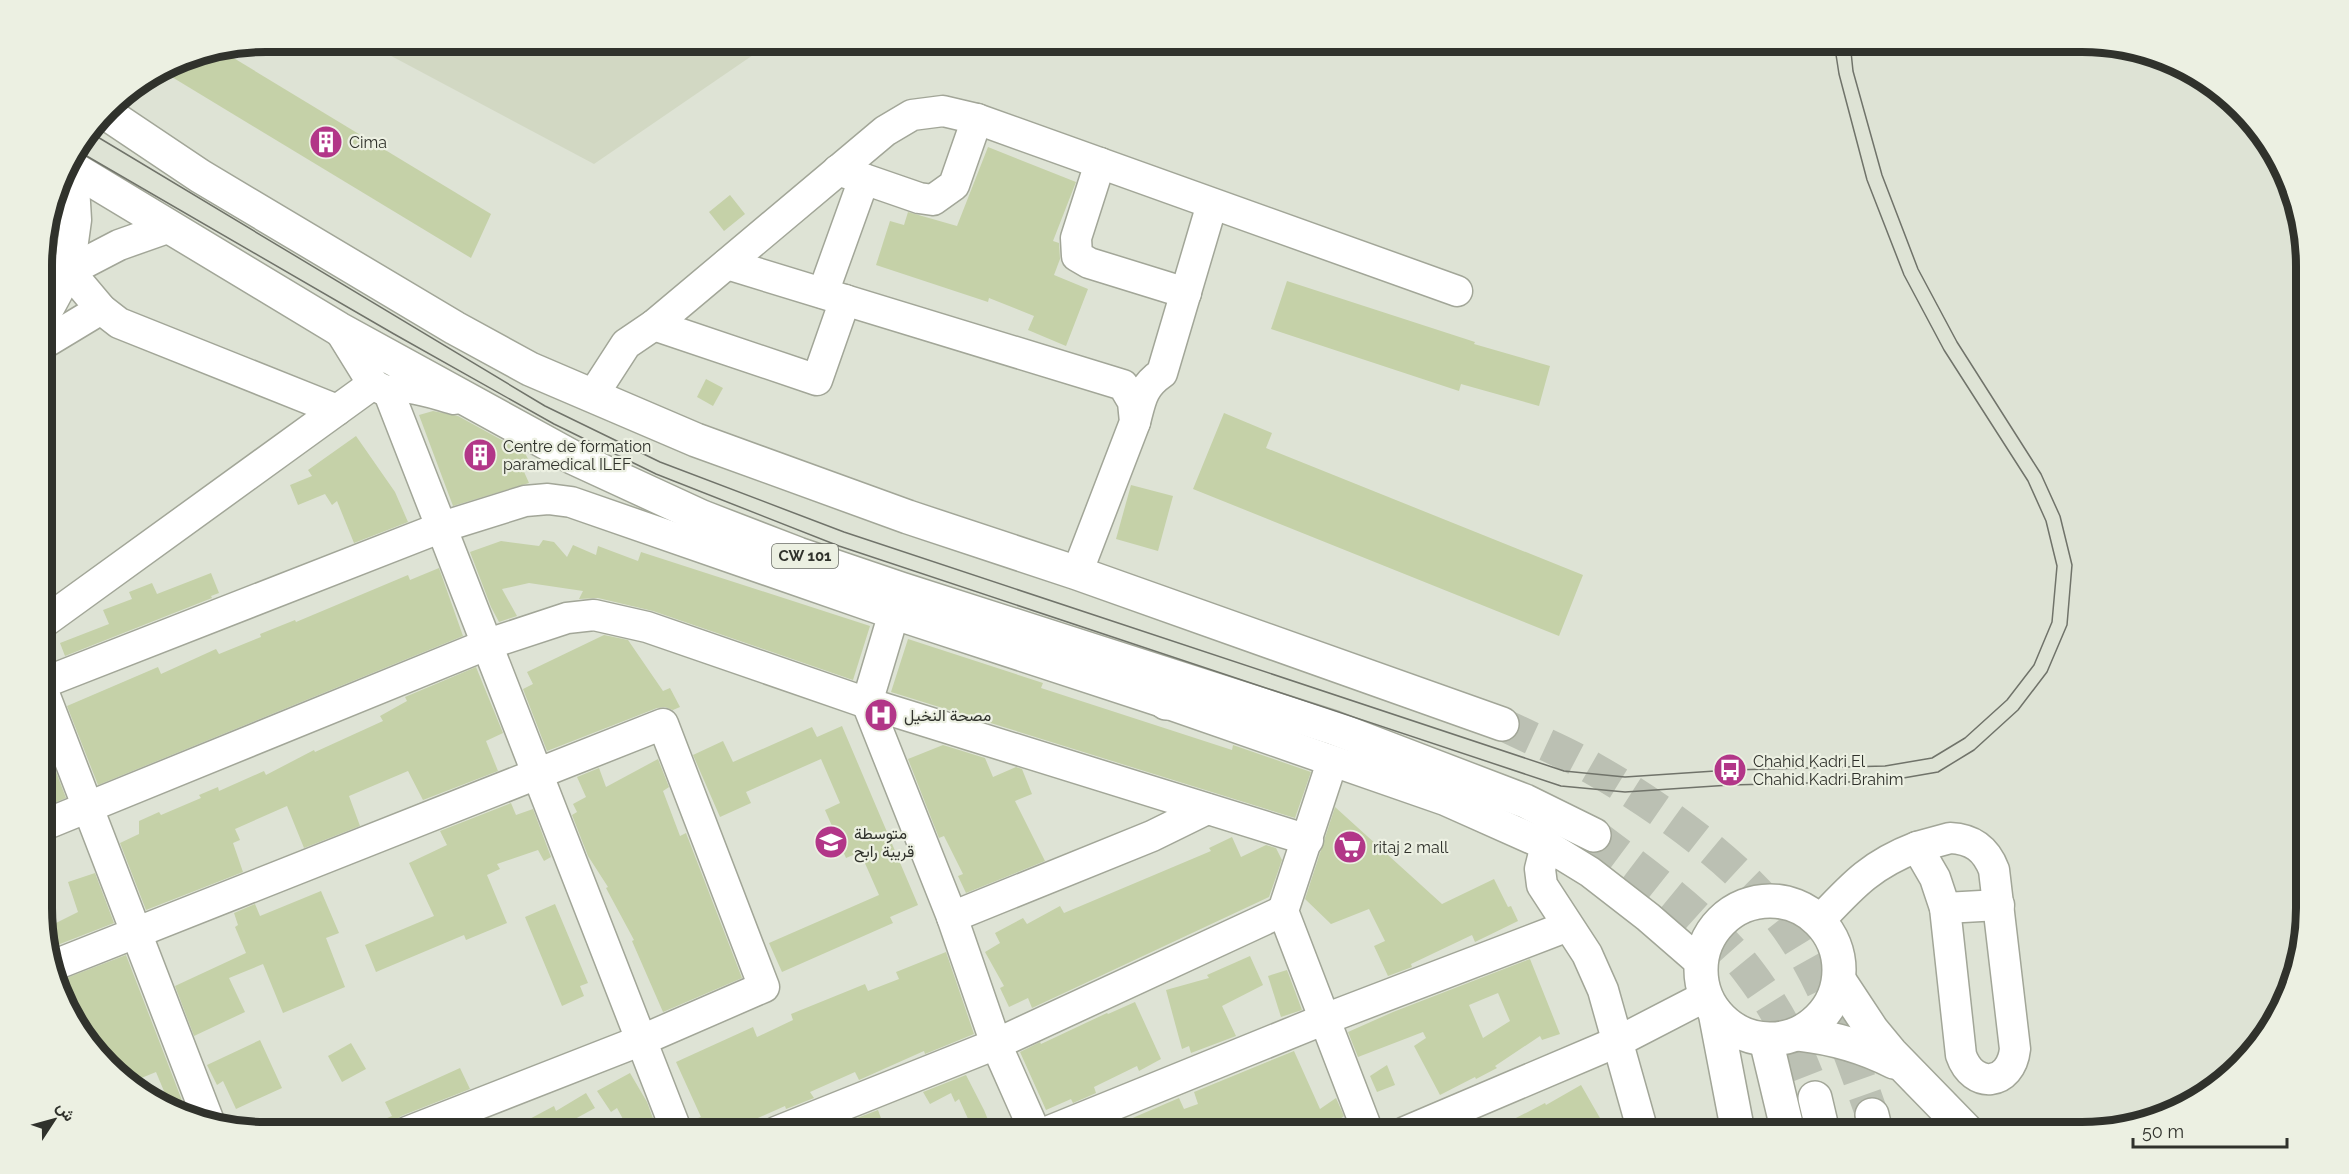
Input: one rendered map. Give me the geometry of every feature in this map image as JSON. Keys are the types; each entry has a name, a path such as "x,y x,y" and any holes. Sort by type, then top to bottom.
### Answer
{"main road":[{"path":"113,118 200,176 455,328 530,369 696,440 908,517 1077,573 1502,724"},
{"name":"CW 101","path":"76,170 339,329 574,458 702,517 798,554 898,601 1107,655 1334,728 1525,801 1594,835"},
{"path":"1107,655 1166,703"},
{"path":"1710,1004 1732,1028 1759,1039 1783,1039 1799,1034 1818,1021 1832,1003 1839,980 1839,959 1832,938 1820,921 1802,908 1780,901 1758,902 1737,909 1719,923 1707,942 1701,963 1701,980 1710,1004 1736,1122"},
{"path":"1839,980 1872,1030 1958,1122"},
{"path":"1799,1034 1839,1040 1859,1046 1886,1058 1912,1074"},
{"path":"1736,1122 1741,1075 1759,1039"},
{"path":"1759,1039 1785,1122"},
{"path":"1815,1098 1821,1122"}],"street":[{"path":"593,395 626,344 654,325 727,264 851,175 885,130 912,115 943,111 977,119 1457,291"},
{"path":"851,175 919,198 933,200 954,185 977,119"},
{"path":"1100,163 1076,238 1077,256 1089,263 1186,293"},
{"path":"654,325 817,380 834,296 851,175"},
{"path":"53,301 69,271 76,220 71,179"},
{"path":"1077,573 1135,422 1143,391 1162,373 1212,204"},
{"path":"69,271 119,245 170,227"},
{"path":"727,264 1123,385 1133,402 1135,422"},
{"path":"69,271 101,309 129,328 337,410"},
{"path":"53,338 101,309"},
{"path":"339,329 381,388 442,527 673,1122"},
{"path":"52,615 337,410 381,388 407,387 479,405"},
{"path":"52,680 442,527 525,501 548,499 571,502 898,601 1166,703 1445,800 1545,845 1598,878 1701,963"},
{"path":"898,601 867,703 952,917 996,1044 1031,1122"},
{"path":"52,822 488,644 567,618 594,615 647,627 867,703 1308,840"},
{"path":"52,713 205,1112"},
{"path":"60,963 663,724 764,987 642,1040 433,1122"},
{"path":"1332,762 1283,911 1364,1122"},
{"path":"952,917 1152,836 1207,809"},
{"path":"1820,921 1877,866 1891,857 1917,847 1950,838 1973,843 1983,850 1994,870 2015,1049 2014,1061 2007,1072 1997,1078 1985,1080 1974,1076 1965,1067 1961,1055 1945,908 1935,878 1917,847"},
{"path":"1545,845 1540,869 1542,885 1587,954 1603,990 1640,1122"},
{"path":"1945,908 1999,905"},
{"path":"801,1122 996,1044 1283,911"},
{"path":"1072,1122 1325,1019 1568,926"},
{"path":"1429,1122 1710,1004"}],"shaded area":[{"path":"384,52 757,52 594,164"}],"building":[{"name":"Cima","path":"230,56 491,214 471,258 170,76 198,64"},
{"path":"988,147 1076,182 1053,241 1059,243 1060,259 1054,275 1088,289 1066,346 1028,330 1034,316 989,298 988,302 876,265 890,221 904,225 908,212 957,226"},
{"path":"730,195 745,214 724,231 709,212"},
{"path":"1287,281 1475,342 1474,344 1550,366 1539,406 1461,384 1459,391 1271,329"},
{"path":"706,379 723,388 713,406 697,397"},
{"name":"Centre de formation paramedical ILEF","path":"433,411 458,416 509,444 512,449 517,448 525,453 529,461 521,465 529,483 453,506 419,415"},
{"path":"1224,413 1272,433 1266,448 1583,575 1559,636 1193,489"},
{"path":"356,436 395,492 408,522 354,543 337,501 332,505 325,494 298,505 290,485 312,476 308,470"},
{"path":"1131,485 1173,496 1158,551 1116,539"},
{"path":"543,540 554,542 567,557 573,545 596,555 598,546 638,561 641,552 870,626 853,680 653,611 598,598 579,599 583,591 529,583 502,589 517,616 499,622 470,552 501,541 539,546"},
{"path":"439,568 463,636 98,785 67,706 158,667 161,674 216,649 219,654 261,637 260,634 295,620 296,622 408,575 410,580"},
{"path":"211,573 219,593 211,596 212,598 65,656 60,643 109,624 103,610 132,599 129,592 152,583 157,594"},
{"path":"604,635 628,640 663,691 670,688 680,707 673,710 665,707 657,708 547,751 523,689 533,684 527,672"},
{"path":"908,639 1043,683 1041,688 1232,750 1233,745 1311,772 1295,818 891,692"},
{"path":"476,667 503,733 486,741 498,771 423,800 408,771 349,796 360,826 304,848 287,806 235,829 240,840 233,843 243,872 146,910 120,843 139,834 139,821 159,812 161,815 201,798 199,795 218,787 219,791 264,771 266,775 314,750 315,752 383,721 380,716 407,701 405,697"},
{"path":"842,726 918,905 890,917 893,923 782,972 769,943 879,895 860,852 846,858 825,810 840,803 821,759 746,792 751,803 720,817 693,755 723,741 733,762 812,727 817,737"},
{"path":"943,745 985,758 993,777 1016,767 1022,769 1032,794 1015,801 1045,861 966,893 958,876 963,874 944,836 939,838 908,759"},
{"path":"658,759 669,787 663,791 680,836 686,833 742,978 663,1012 632,941 634,940 606,888 608,887 588,856 572,815 577,812 573,804 586,797 577,777 599,768 606,787"},
{"path":"52,762 66,798 52,804"},
{"path":"511,803 516,815 533,809 551,857 544,861 538,850 497,864 500,869 487,875 507,923 466,940 464,935 376,972 365,945 434,916 409,863 447,845 440,831"},
{"path":"1335,807 1442,904 1494,879 1518,921 1475,942 1472,935 1411,964 1412,967 1388,976 1374,946 1385,941 1369,909 1331,924 1305,899"},
{"path":"1232,837 1241,857 1266,845 1276,848 1282,860 1269,897 1032,1008 1028,998 1009,1007 1000,988 1004,986 985,952 1000,943 995,933 1023,918 1027,924 1060,906 1064,913 1211,851 1209,848"},
{"path":"95,873 114,923 56,945 53,924 78,912 68,882"},
{"path":"321,891 339,933 326,938 345,987 283,1013 263,964 229,978 245,1012 194,1036 175,986 246,953 235,927 238,925 234,913 255,904 260,916"},
{"path":"555,904 588,983 580,986 584,996 562,1006 525,917"},
{"path":"946,952 974,1034 925,1054 924,1051 859,1080 855,1072 810,1092 814,1098 786,1109 785,1106 749,1122 700,1122 698,1118 701,1117 676,1062 753,1027 757,1037 793,1020 791,1014 865,984 868,991 899,979 896,972"},
{"path":"126,955 183,1103 166,1096 156,1072 139,1079 115,1059 81,1015 65,979"},
{"path":"1250,956 1263,985 1222,1006 1236,1036 1191,1053 1189,1046 1182,1049 1166,990 1209,978 1207,975"},
{"path":"1530,959 1560,1034 1542,1040 1540,1036 1495,1066 1497,1068 1440,1095 1414,1046 1426,1038 1423,1032 1358,1057 1348,1032 1393,1012","holes":["1498,993 1510,1021 1483,1038 1469,1005"]},
{"path":"1287,970 1302,1010 1281,1017 1268,976"},
{"path":"1135,1002 1161,1059 1139,1071 1137,1066 1094,1087 1096,1093 1087,1097 1073,1103 1071,1099 1046,1110 1020,1052"},
{"path":"260,1040 282,1088 236,1109 223,1081 217,1085 207,1065"},
{"path":"351,1043 366,1069 342,1082 328,1056"},
{"path":"1294,1051 1320,1109 1336,1098 1344,1116 1336,1122 1123,1122 1179,1098 1184,1109 1198,1104 1194,1092"},
{"path":"1387,1065 1395,1085 1377,1092 1370,1076"},
{"path":"460,1068 470,1089 401,1116 393,1122 378,1122 392,1116 385,1102"},
{"path":"630,1073 647,1102 654,1122 625,1122 617,1108 611,1112 597,1091"},
{"path":"966,1075 989,1122 969,1122 959,1099 955,1102 951,1093 930,1104 923,1092"},
{"path":"1581,1085 1602,1122 1508,1122 1545,1103 1546,1105"},
{"path":"586,1093 595,1108 569,1122 524,1122 554,1106 556,1111"},
{"path":"878,1110 882,1122 853,1122 852,1120"}],"tunnel":[{"path":"1502,724 1581,762 1646,801 1702,842 1753,887 1775,911 1793,936 1817,978 1838,1023 1872,1115"},
{"path":"1594,835 1697,916 1749,972 1779,1017 1795,1048 1815,1098"}],"tram line":[{"path":"97,136 545,406 660,462 844,532 1564,771 1625,777 1730,770 1885,766 1932,758 1965,738 2007,700 2034,665 2052,622 2057,566 2046,521 2028,481 1944,350 1904,275 1867,180 1839,74 1836,52"},
{"path":"84,155 554,424 656,474 839,546 1561,786 1625,792 1730,785 1886,781 1938,772 1974,750 2018,710 2047,672 2067,625 2072,565 2060,516 2041,474 1957,342 1918,269 1882,175 1853,71 1851,52"}],"place":[{"name":"Cima","path":"326,142"},
{"name":"Centre de formation paramedical ILEF","path":"480,455"},
{"name":"مصحة النخيل","path":"881,715"},
{"name":"Chahid Kadri El Chahid Kadri Brahim","path":"1730,770"},
{"name":"متوسطة قريبة رابح","path":"831,842"},
{"name":"ritaj 2 mall","path":"1350,847"}]}
